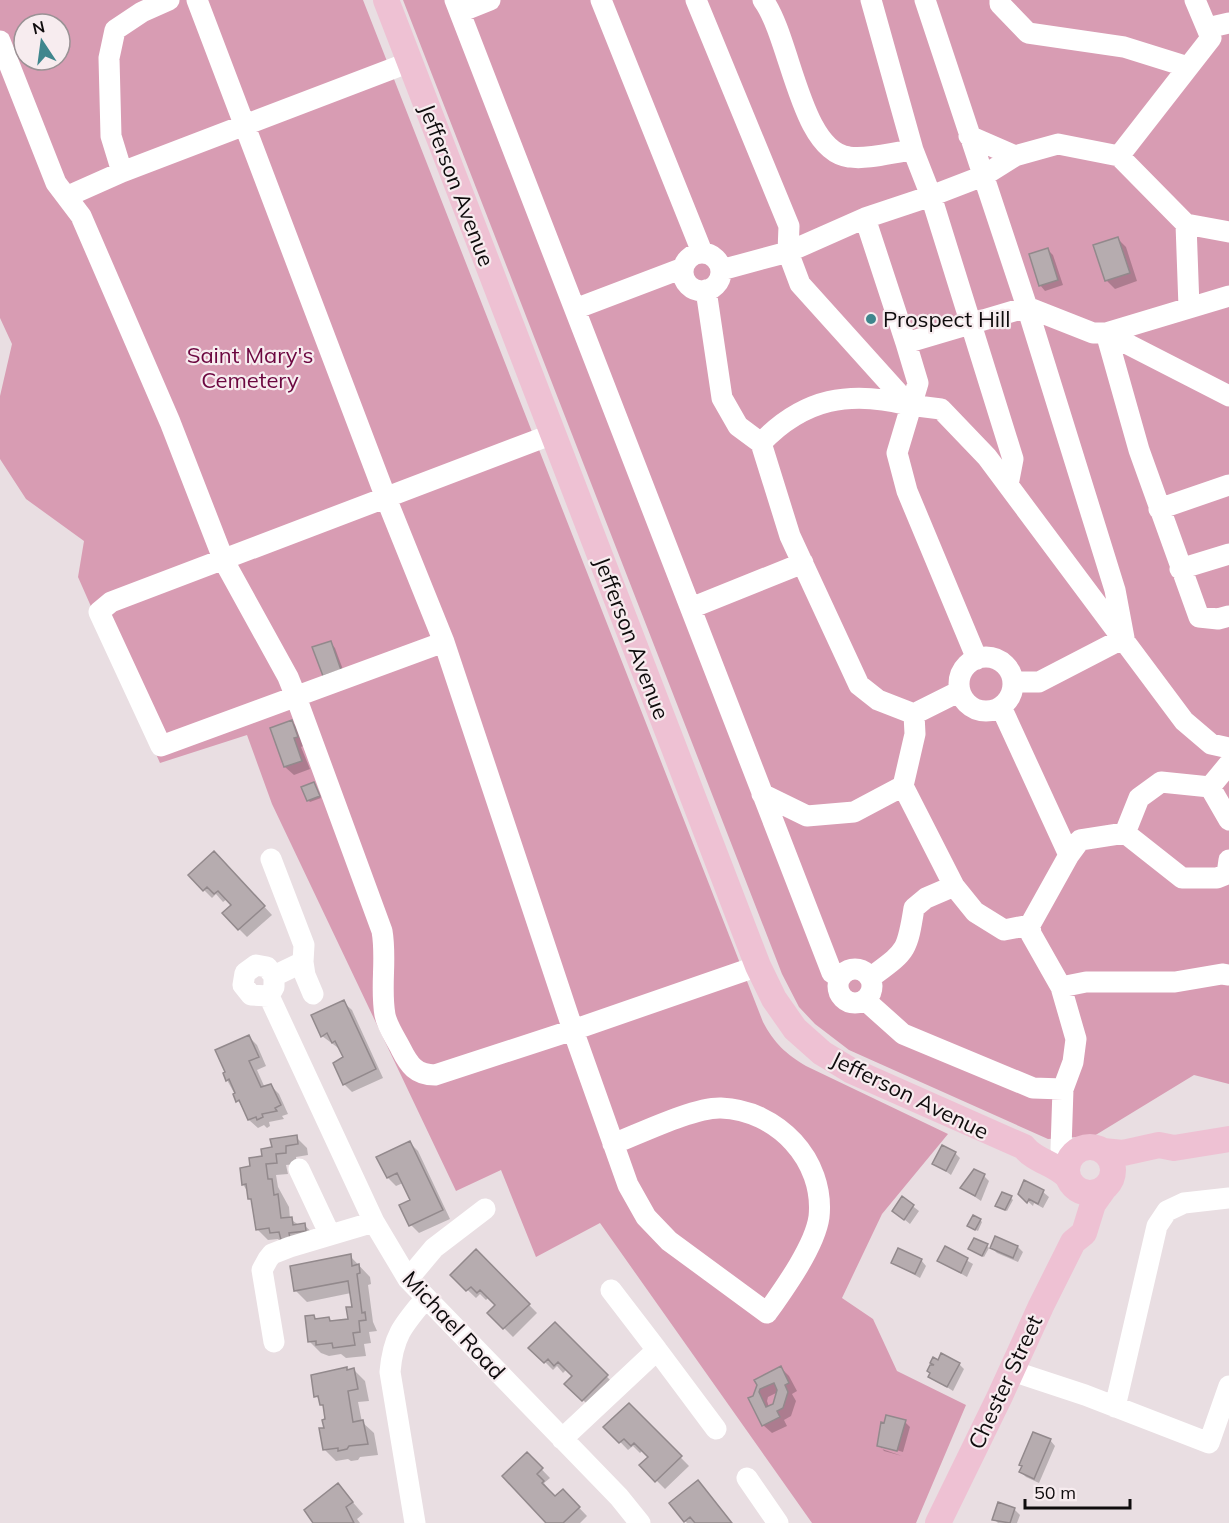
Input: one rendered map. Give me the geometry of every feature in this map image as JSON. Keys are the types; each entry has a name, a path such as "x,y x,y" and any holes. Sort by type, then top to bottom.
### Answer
{"main road":[{"name":"Jefferson Avenue","path":"386,0 758,966 774,999 795,1029 822,1053 850,1070 1024,1148 1031,1154 1052,1163 1068,1179"},
{"name":"Jefferson Avenue","path":"1024,1148 1035,1145 1123,1153 1164,1145 1174,1148 1229,1139"},
{"name":"Jefferson Avenue","path":"1106,1186 1138,1164 1165,1155 1174,1148"},
{"path":"1068,1179 1085,1193 1106,1186 1113,1165 1082,1150 1070,1158 1068,1179 1070,1230 1073,1242"},
{"name":"Chester Street","path":"938,1523 1073,1242 1084,1233 1093,1204 1106,1186"}],"street":[{"path":"122,172 111,136 109,58 115,30 169,0"},
{"path":"197,0 386,498 444,642 573,1030 613,1144 628,1185 646,1217 669,1241 767,1313 799,1268 819,1218 816,1179 801,1149 777,1126 747,1111 718,1107 682,1117 613,1144"},
{"path":"490,0 458,6 832,973 841,977"},
{"path":"602,0 702,252 717,260 721,270 719,280 706,290 694,289 688,285 684,280 683,268"},
{"path":"696,0 789,226 788,252 800,284 909,405"},
{"path":"764,0 771,10 790,58 806,112 820,140 832,152 850,157 913,150"},
{"path":"870,0 877,15 913,150 931,196 973,324 1013,459 1008,485"},
{"path":"925,0 1027,307 1115,590 1124,638"},
{"path":"1000,0 1000,4 1028,33 1124,47 1188,67"},
{"path":"1119,156 1211,38 1195,0"},
{"path":"1207,28 1229,22"},
{"path":"0,41 56,183 81,216 170,422 224,561 288,677 296,697 382,930 386,952 383,988 385,1018 408,1065 422,1075 435,1075 758,966"},
{"path":"68,196 122,172 410,62"},
{"path":"969,136 1015,156"},
{"path":"721,270 788,252 865,218 983,176 1015,156 1058,144 1119,156 1186,224 1229,232"},
{"path":"865,218 918,383 909,405 897,453 904,481 977,659"},
{"path":"1186,224 1189,307"},
{"path":"575,309 683,268 690,257 702,252"},
{"path":"706,290 722,398 738,426 761,442 790,536 859,685 878,700 914,714 960,691"},
{"path":"906,343 1027,307 1093,333 1106,333 1229,296"},
{"path":"1106,333 1229,396"},
{"path":"1106,333 1159,508 1199,617 1218,620 1229,616"},
{"path":"761,442 782,421 831,399 882,398 909,405 941,409 987,457 1184,721 1211,744 1229,748"},
{"path":"444,642 161,746 99,612 111,602 224,561 553,434"},
{"path":"1159,508 1229,485"},
{"path":"1180,569 1229,554"},
{"path":"691,608 803,563"},
{"path":"1013,682 1039,682 1124,638"},
{"path":"991,657 999,660 1011,673 1013,682 1009,699 1001,707 987,711 978,710 969,706 960,691 961,673 966,665 977,659 991,657"},
{"path":"1001,707 1069,855"},
{"path":"914,714 915,734 903,786 954,886 975,912 1004,930 1030,925"},
{"path":"1210,788 1229,764"},
{"path":"1125,833 1139,798 1161,782 1210,788"},
{"path":"762,794 807,816 854,812 903,786"},
{"path":"1210,788 1229,820"},
{"path":"783,846 807,816"},
{"path":"1082,1150 1063,1089 1073,1062 1076,1039 1061,987 1031,934 1030,925 1069,855 1080,840 1125,833 1182,878 1217,878 1228,869"},
{"path":"271,859 304,945 305,975 313,994"},
{"path":"870,978 899,956 909,943 914,908 926,898 954,886"},
{"path":"274,976 303,962"},
{"path":"256,965 267,967 274,976 274,987 269,996 251,995 243,985 244,973 256,965"},
{"path":"855,969 870,978 872,988 865,1000 852,1003 842,998 838,988 841,977 855,969"},
{"path":"1061,987 1086,982 1175,982 1227,972"},
{"name":"Michael Road","path":"269,996 374,1222 408,1279 619,1497 640,1523"},
{"path":"865,1000 903,1034 1033,1088 1063,1089"},
{"path":"299,1169 330,1235"},
{"path":"1115,1407 1157,1227 1167,1211 1184,1203 1229,1198"},
{"path":"408,1279 434,1248 485,1209"},
{"path":"274,1342 262,1270 268,1259 290,1247 374,1222"},
{"path":"611,1290 716,1430"},
{"path":"415,1523 390,1372 392,1347 404,1323 425,1299"},
{"path":"562,1439 657,1350"},
{"path":"1012,1371 1209,1443 1229,1386"},
{"path":"747,1478 778,1523"}],"green space":[{"name":"Saint Mary's Cemetery","path":"0,0 363,0 763,1022 781,1047 806,1066 948,1134 882,1214 842,1298 873,1319 897,1371 966,1405 916,1523 812,1523 600,1223 536,1257 501,1170 456,1191 272,804 247,735 160,763 78,577 84,541 26,499 0,459 0,396 12,344 0,318"},
{"path":"403,0 1229,0 1229,1084 1194,1075 1094,1136 1048,1139 849,1050 815,1024 799,1007 782,974"}],"building":[{"path":"1118,237 1130,273 1105,281 1093,245"},
{"path":"1048,248 1058,280 1039,286 1029,254"},
{"path":"331,641 341,670 323,676 312,647"},
{"path":"292,720 298,737 294,738 302,761 284,767 270,728"},
{"path":"314,782 320,796 307,801 301,787"},
{"path":"214,851 265,906 238,930 222,913 231,905 218,891 214,894 207,887 203,891 188,875"},
{"path":"344,1000 376,1069 343,1085 333,1063 343,1057 335,1041 332,1043 327,1033 321,1037 311,1015"},
{"path":"249,1035 259,1057 249,1061 261,1087 271,1084 281,1105 275,1108 277,1111 262,1114 263,1117 257,1120 256,1117 248,1120 239,1100 236,1102 233,1094 235,1093 229,1079 226,1081 223,1073 225,1072 215,1050"},
{"path":"297,1135 298,1144 286,1146 286,1153 276,1154 277,1163 266,1164 268,1179 272,1179 274,1195 278,1194 281,1218 292,1217 293,1225 305,1223 306,1231 289,1233 290,1239 281,1240 279,1232 270,1233 269,1228 256,1230 251,1199 248,1199 246,1184 242,1185 240,1168 250,1166 249,1158 262,1156 261,1149 272,1147 270,1139"},
{"path":"410,1141 443,1210 409,1226 399,1205 410,1200 397,1173 387,1178 376,1157"},
{"path":"942,1145 956,1152 946,1171 932,1164"},
{"path":"974,1169 985,1174 975,1196 960,1188"},
{"path":"1024,1180 1044,1190 1038,1204 1029,1199 1027,1203 1018,1194"},
{"path":"1002,1192 1012,1196 1005,1210 995,1206"},
{"path":"902,1196 914,1205 904,1220 892,1211"},
{"path":"973,1215 981,1219 975,1230 967,1226"},
{"path":"995,1236 1018,1246 1013,1258 990,1248"},
{"path":"974,1238 988,1244 982,1256 968,1249"},
{"path":"945,1246 968,1258 961,1273 937,1261"},
{"path":"898,1248 922,1259 915,1274 891,1263"},
{"path":"476,1249 530,1304 503,1329 487,1313 495,1305 480,1290 477,1293 471,1287 466,1291 450,1275"},
{"path":"351,1254 352,1266 359,1264 360,1273 357,1274 362,1313 365,1312 366,1320 359,1321 360,1332 353,1333 355,1345 333,1348 332,1343 316,1345 316,1341 308,1342 305,1316 314,1315 315,1319 329,1317 330,1321 348,1319 346,1307 352,1307 348,1281 294,1291 290,1266"},
{"path":"555,1322 608,1375 582,1401 564,1384 572,1376 558,1362 554,1366 548,1359 544,1363 528,1348"},
{"path":"941,1353 960,1363 947,1387 928,1377 930,1373 927,1371 930,1365 934,1365 930,1363 933,1357 938,1360"},
{"path":"781,1366 789,1383 785,1385 788,1392 783,1408 777,1411 780,1417 762,1426 748,1398 753,1396 757,1385 754,1380","holes":["774,1383 777,1390 773,1404 766,1407 759,1392 760,1389"]},
{"path":"347,1367 347,1370 354,1368 358,1389 348,1391 353,1422 363,1420 368,1444 349,1446 347,1449 338,1451 338,1448 323,1450 319,1428 324,1428 323,1405 320,1405 318,1396 314,1397 311,1375"},
{"path":"629,1403 682,1456 655,1482 639,1465 648,1457 634,1443 631,1446 624,1439 619,1443 603,1427"},
{"path":"886,1415 906,1420 897,1451 877,1446 881,1422 884,1423"},
{"path":"1033,1432 1051,1439 1034,1479 1019,1472 1022,1466 1019,1465"},
{"path":"527,1452 543,1468 537,1474 544,1481 542,1483 555,1496 563,1489 580,1507 563,1523 546,1523 502,1476"},
{"path":"698,1480 732,1523 695,1523 690,1517 684,1522 669,1503"},
{"path":"338,1483 353,1502 346,1507 354,1523 313,1523 304,1510"},
{"path":"998,1502 1015,1508 1010,1523 992,1520"}],"place":[{"name":"Prospect Hill","path":"871,319"}]}
